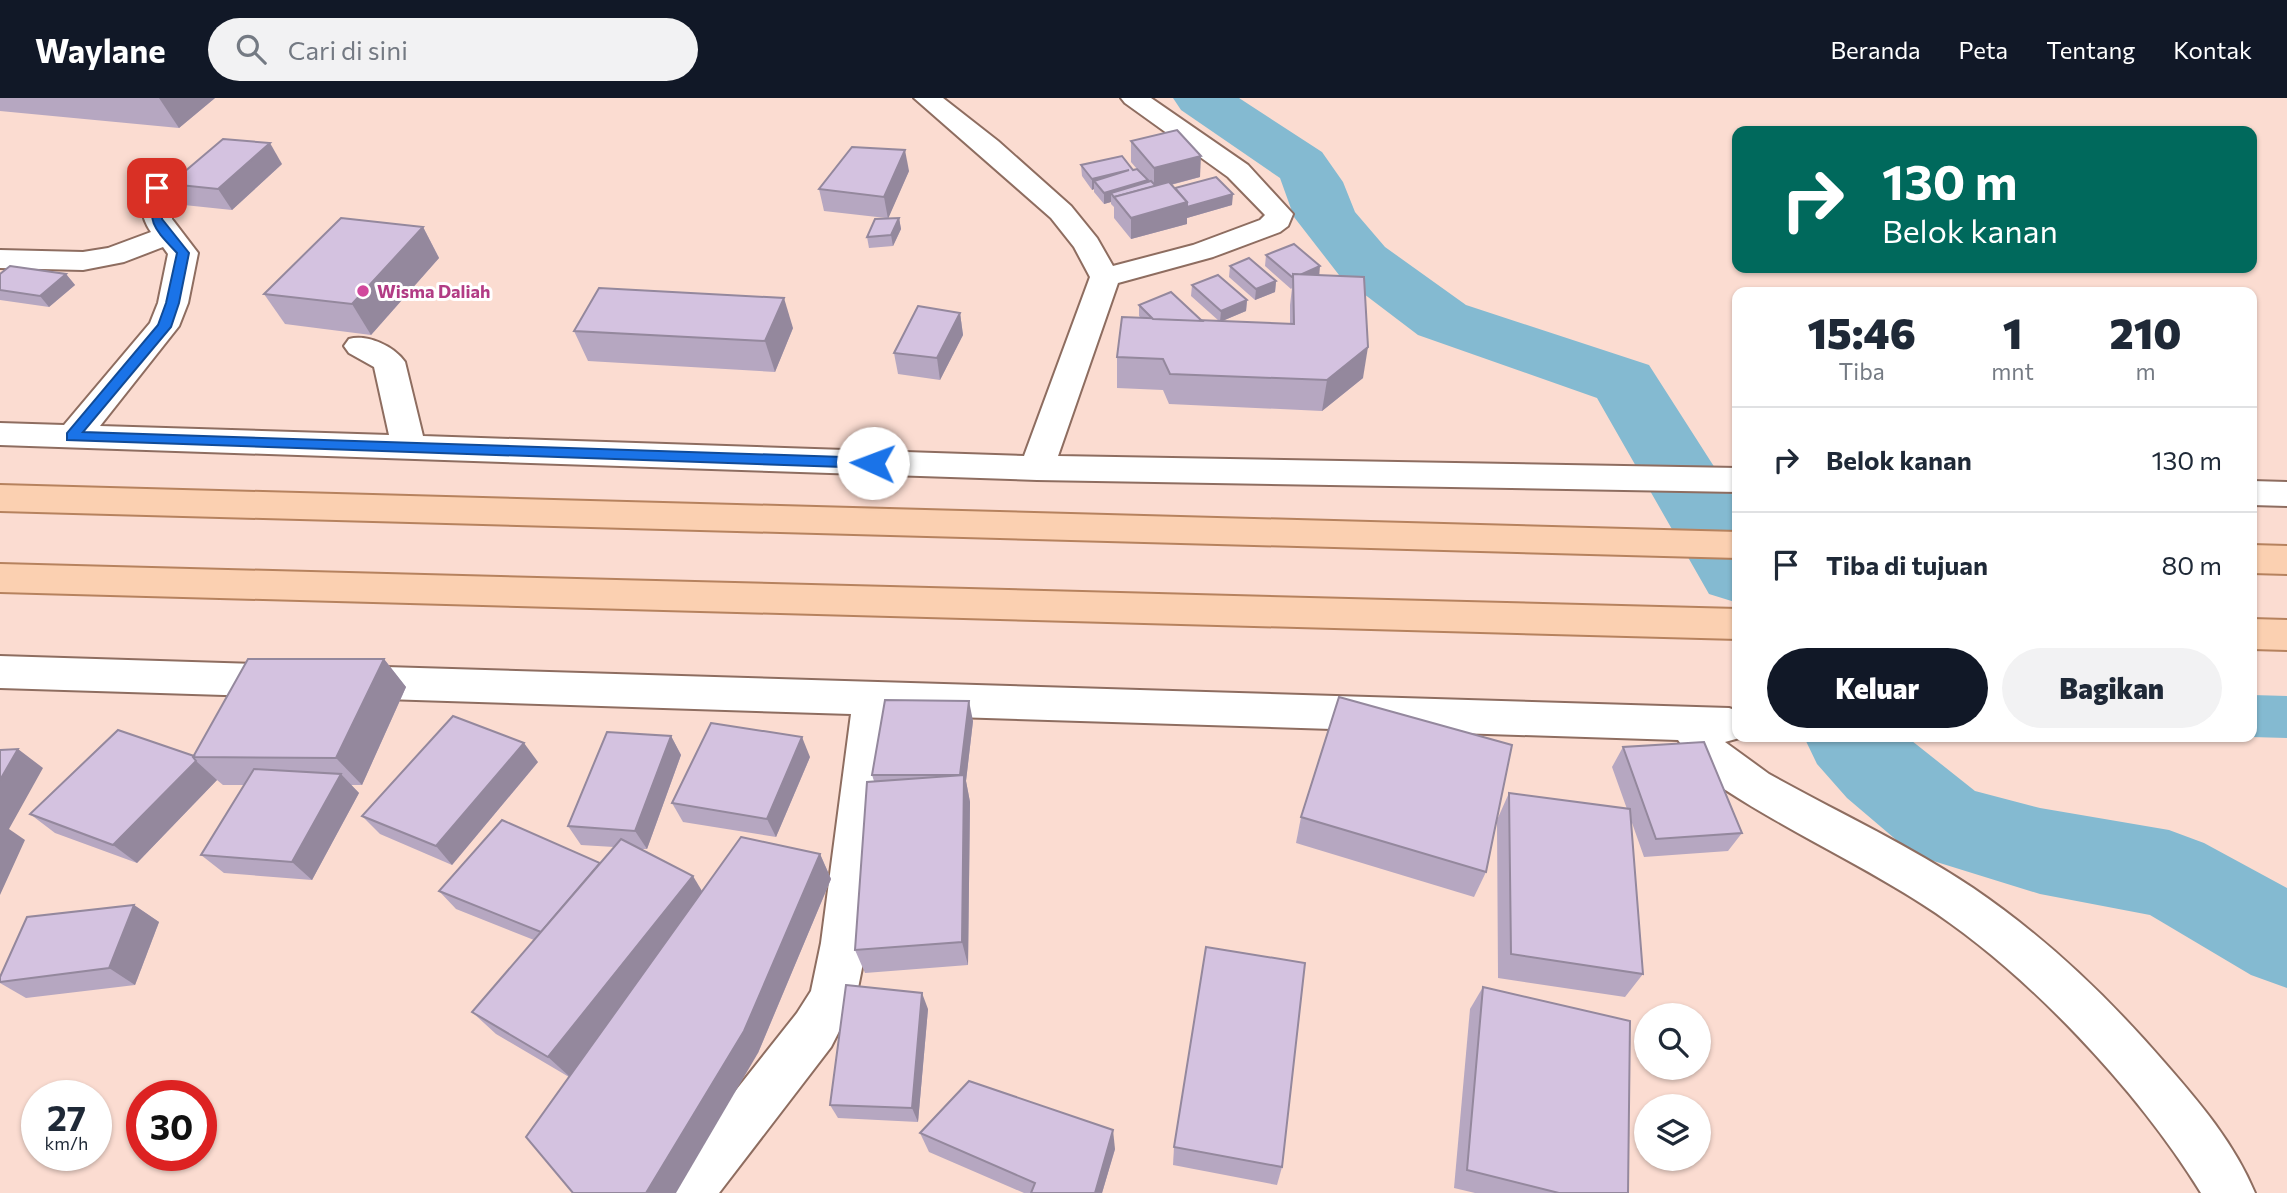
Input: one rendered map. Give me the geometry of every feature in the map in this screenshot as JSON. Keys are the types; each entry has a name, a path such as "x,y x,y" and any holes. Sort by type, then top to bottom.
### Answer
{"main road":[{"path":"0,498 1732,545"},
{"path":"2257,559 2287,559"},
{"path":"0,578 1732,624"},
{"path":"2257,634 2287,635"}],"street":[{"path":"927,98 1061,212 1087,244 1105,277 1037,468"},
{"path":"1105,277 1214,247 1270,226 1278,220 1279,214 1238,171 1134,98"},
{"path":"72,437 164,327 173,303 183,253 156,219 157,188"},
{"path":"0,259 83,261 114,256 168,235"},
{"path":"360,346 389,362 409,448"},
{"path":"0,434 1037,468 1727,480"},
{"path":"2257,493 2287,494"},
{"path":"0,672 1709,724 1697,740 1736,776 1954,900 2022,949 2095,1021 2174,1111 2219,1174 2229,1193"},
{"path":"687,1193 814,1030 833,998 844,943 873,697"}],"building":[{"path":"1177,130 1201,156 1154,168 1131,141"},
{"path":"223,139 270,143 218,189 170,184"},
{"path":"852,147 905,150 884,197 819,189"},
{"path":"1122,156 1133,170 1137,169 1148,180 1104,193 1094,181 1129,170 1092,179 1081,165"},
{"path":"1216,177 1233,194 1187,207 1187,202 1175,188"},
{"path":"1151,181 1156,186 1114,197 1111,193"},
{"path":"1169,182 1187,202 1131,218 1114,197"},
{"path":"341,218 423,227 352,304 264,294"},
{"path":"899,218 891,235 867,237 875,219"},
{"path":"1294,244 1320,266 1300,275 1293,274 1292,277 1266,255"},
{"path":"1249,258 1276,281 1256,289 1230,266"},
{"path":"10,266 66,274 40,296 0,290 0,274"},
{"path":"1293,274 1364,277 1368,347 1327,380 1170,374 1163,359 1117,357 1122,317 1294,324"},
{"path":"1218,275 1247,300 1221,311 1192,285"},
{"path":"599,288 784,298 765,341 574,331"},
{"path":"1171,292 1202,321 1153,319 1139,305"},
{"path":"918,306 960,313 937,358 894,353"},
{"path":"248,659 384,659 336,758 193,757"},
{"path":"1339,697 1512,745 1486,872 1301,817"},
{"path":"885,700 969,701 960,775 872,775"},
{"path":"453,716 524,743 436,846 362,816"},
{"path":"711,723 802,737 767,819 672,803"},
{"path":"118,730 194,756 196,761 113,845 30,814"},
{"path":"607,732 671,736 635,831 568,826"},
{"path":"1704,742 1742,833 1656,839 1623,747"},
{"path":"18,749 0,780 0,750"},
{"path":"254,769 341,774 292,862 201,855"},
{"path":"964,775 962,942 855,950 867,782"},
{"path":"1509,793 1630,809 1643,974 1511,954"},
{"path":"502,820 600,863 541,932 439,891"},
{"path":"741,837 820,854 744,1031 646,1193 573,1193 526,1137"},
{"path":"621,839 693,876 548,1057 472,1012"},
{"path":"134,905 109,968 0,982 27,917"},
{"path":"1206,947 1305,963 1282,1167 1174,1147"},
{"path":"846,985 922,993 912,1108 830,1105"},
{"path":"1483,987 1630,1021 1628,1193 1559,1193 1467,1170"},
{"path":"969,1081 1113,1130 1095,1193 1031,1193 1035,1183 920,1133"}],"waterway":[{"path":"1201,98 1301,165 1313,182 1325,217 1362,261 1442,320 1624,382 1732,562"},
{"path":"2257,716 2287,717"},
{"path":"1854,742 1880,770 1948,825 2040,851 2169,874 2287,941"}],"place":[{"name":"Wisma Daliah","path":"363,291"}],"route":[{"path":"157,188 156,219 160,228 174,240 183,253 173,303 164,327 72,437 873,463"}]}
